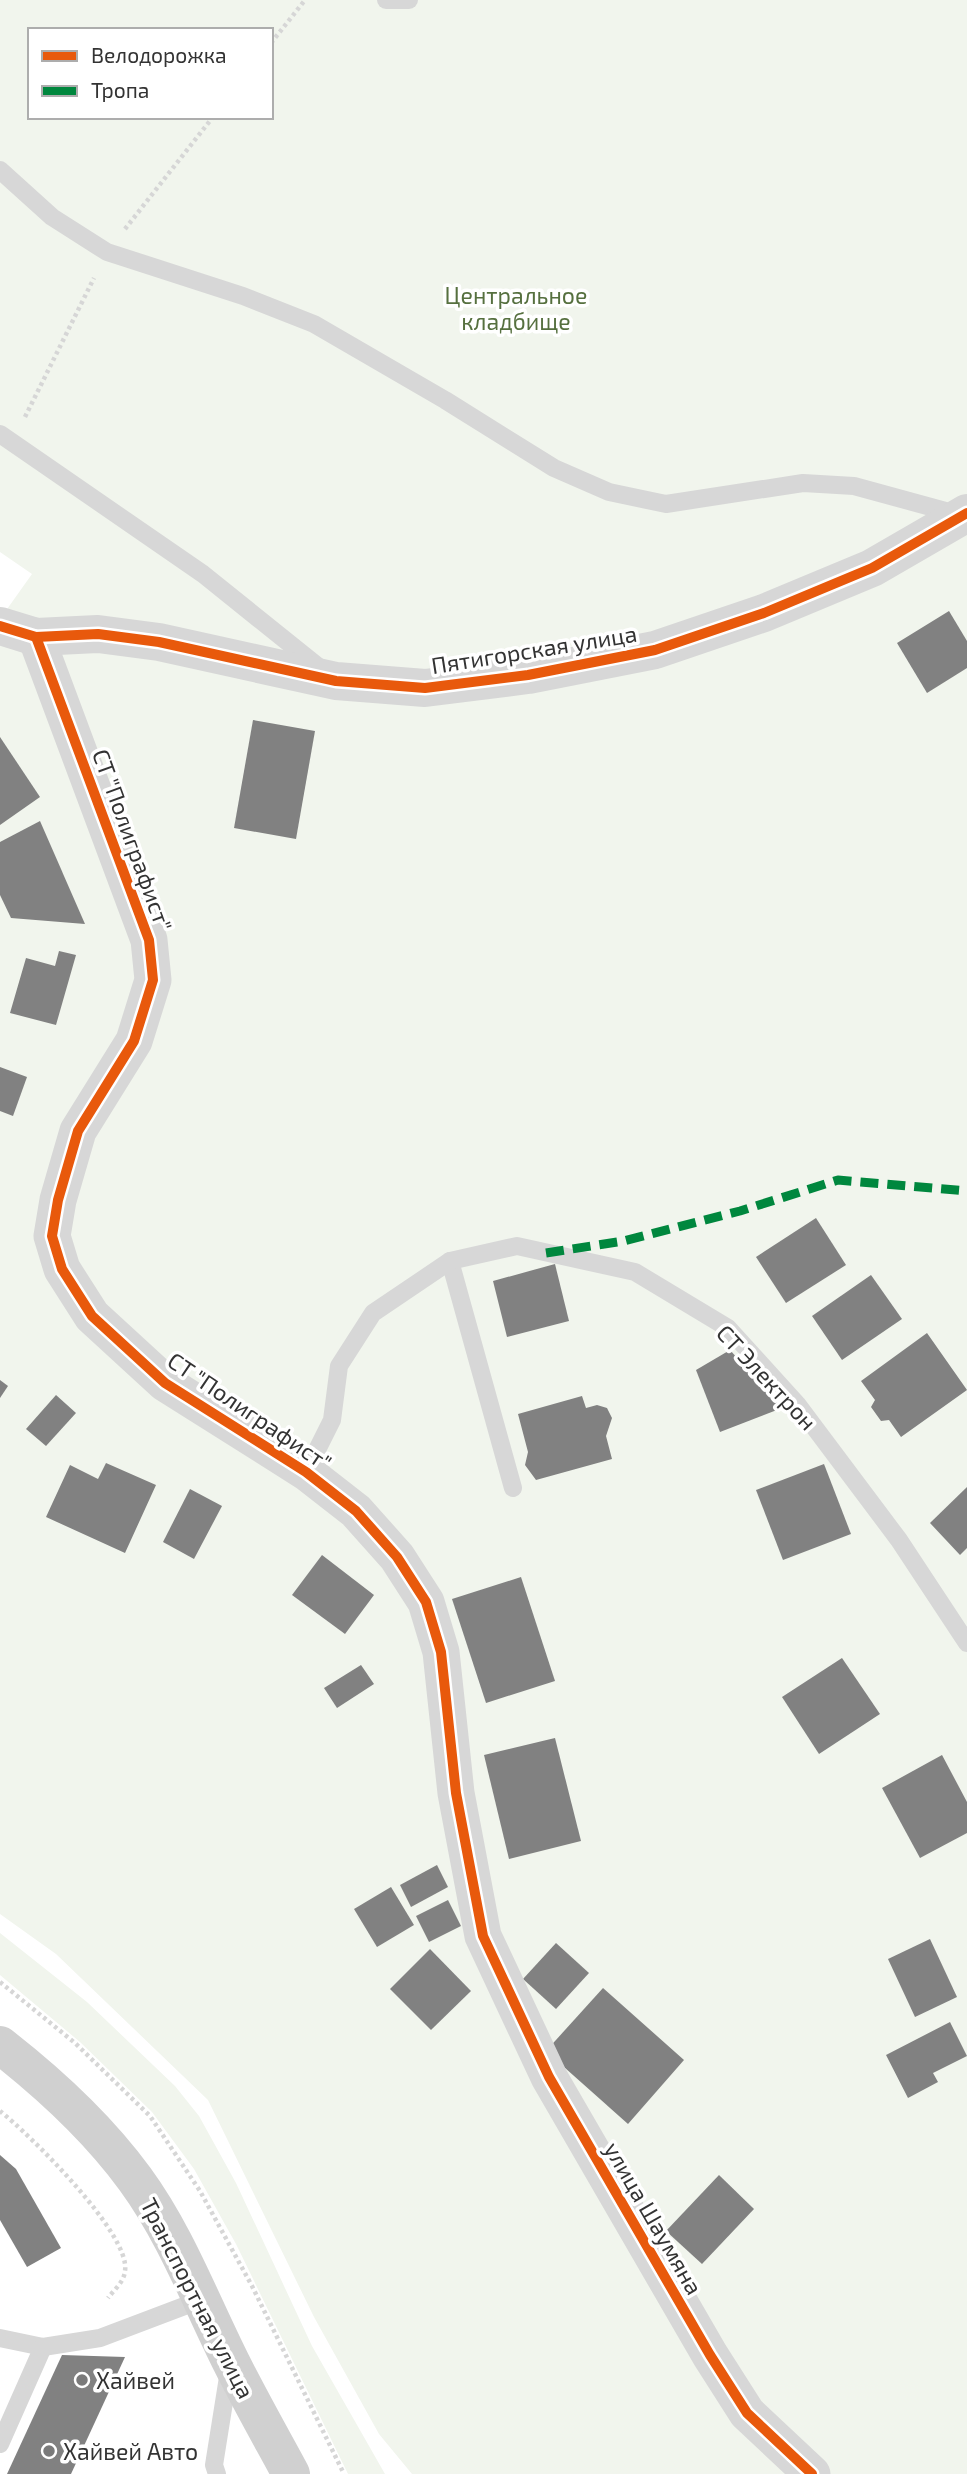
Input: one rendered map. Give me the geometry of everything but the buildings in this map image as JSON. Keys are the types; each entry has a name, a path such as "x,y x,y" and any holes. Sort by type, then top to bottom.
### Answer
{"main road":[{"name":"Транспортная улица","path":"0,2045 37,2074 93,2127 136,2180 173,2240 230,2361 291,2474"}],"street":[{"name":"Пятигорская улица","path":"0,626 36,637 98,634 159,642 336,681 425,688 528,675 655,650 764,613 872,568 965,514"},
{"name":"СТ \"Полиграфист\"","path":"36,637 149,940 153,979 134,1041 78,1131 58,1200 52,1236 62,1269 92,1316 165,1383 306,1472 356,1511 397,1557 426,1602 441,1652 456,1793 483,1937 494,1959"},
{"name":"улица Шаумяна","path":"494,1959 550,2077 710,2355 747,2413 812,2474"}],"lane":[{"path":"386,0 409,0"},
{"path":"0,170 52,217 107,252 243,296 314,324 445,400 554,468 609,492 666,504 803,483 854,486 965,514"},
{"path":"0,434 204,574 336,681"},
{"name":"СТ Электрон","path":"306,1472 332,1420 339,1366 373,1313 450,1261 517,1246 635,1272 728,1328 797,1404 899,1540 967,1643"},
{"path":"450,1261 513,1488"},
{"path":"0,2338 43,2347 100,2338 203,2299"},
{"path":"0,2444 43,2347"},
{"path":"217,2474 214,2465 230,2361"}],"path":[{"path":"273,40 305,0"},
{"path":"0,2111 69,2177 114,2236 126,2270 122,2281 108,2298"}],"green space":[{"name":"Центральное кладбище","path":"0,0 967,0 967,2474 412,2474 379,2434 314,2317 208,2100 56,1954 0,1914 0,619 32,574 0,552"},
{"path":"0,1933 87,2002 175,2086 199,2116 236,2183 312,2346 385,2474 348,2474 236,2244 194,2169 152,2112 80,2042 0,1975"}],"marked path":[{"path":"546,1253 624,1241 740,1211 838,1180 967,1191"}],"cycle path":[{"path":"0,626 36,637 98,634 159,642 336,681 425,688 528,675 655,650 764,613 872,568 967,513"},
{"path":"36,637 149,940 153,980 134,1041 78,1131 58,1200 52,1236 62,1269 92,1316 165,1383 306,1472 356,1511 397,1557 426,1602 441,1652 456,1793 483,1936 549,2077 710,2355 747,2413 812,2474"}],"place":[{"name":"Хайвей","path":"82,2380"},
{"name":"Хайвей Авто","path":"49,2451"}]}
